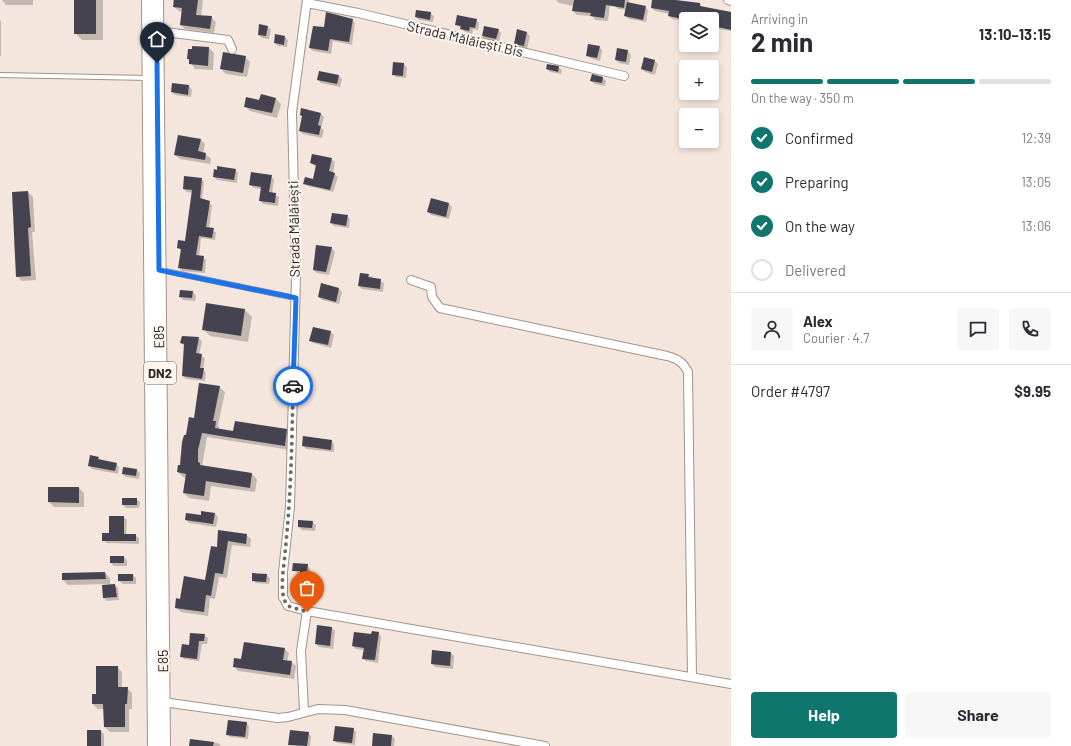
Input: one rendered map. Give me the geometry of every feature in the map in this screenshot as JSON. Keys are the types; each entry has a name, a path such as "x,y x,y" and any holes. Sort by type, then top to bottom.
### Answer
{"main road":[{"name":"E85","path":"148,0 154,746"},
{"name":"E85","path":"156,0 164,746"}],"street":[{"name":"Strada Mălăiești Bis","path":"307,1 624,76"},
{"name":"Strada Mălăiești","path":"307,1 292,112 296,298 290,507 283,597 288,606 307,612 731,684"},
{"path":"157,31 228,40 232,49"},
{"path":"412,280 430,287 432,297 440,308 667,356 678,359 685,365 688,372 692,677"},
{"path":"304,711 301,651 307,612"},
{"path":"163,702 278,718 288,717 304,711 318,709 345,710 545,746"}],"lane":[{"path":"0,76 148,78"},
{"path":"159,270 296,298"}],"building":[{"path":"74,0 96,0 96,34 74,34"},
{"path":"174,0 198,0 196,15 212,16 210,29 180,25 182,8 173,7"},
{"path":"574,0 625,0 624,8 606,5 604,18 590,16 591,13 572,11"},
{"path":"652,0 676,0 700,3 700,6 731,12 731,30 719,27 719,12 679,12 679,18 668,16 669,11 651,8"},
{"path":"627,2 646,6 643,20 624,16"},
{"path":"416,10 431,12 430,20 415,17"},
{"path":"326,12 353,19 349,42 330,39 328,51 309,48 313,26 324,27"},
{"path":"457,15 477,19 475,28 470,27 469,31 460,29 461,26 455,25"},
{"path":"259,24 268,26 266,36 258,35"},
{"path":"484,26 499,29 496,39 482,36"},
{"path":"517,29 527,32 524,46 514,44"},
{"path":"275,34 285,36 284,45 274,43"},
{"path":"588,44 600,46 597,58 586,56"},
{"path":"192,46 209,47 208,66 189,64 189,59 187,59 188,49 192,49"},
{"path":"617,48 628,50 626,62 615,60"},
{"path":"223,52 246,56 243,73 220,69"},
{"path":"644,57 655,60 652,72 641,69"},
{"path":"393,62 404,63 403,76 392,75"},
{"path":"547,64 559,66 558,72 546,69"},
{"path":"319,71 339,75 337,84 317,80"},
{"path":"592,74 603,77 602,83 590,81"},
{"path":"172,83 189,85 188,95 171,92"},
{"path":"261,94 276,98 272,113 244,107 246,97 259,100"},
{"path":"301,108 321,113 318,125 321,126 319,135 299,131 302,116 300,115"},
{"path":"178,135 201,139 198,151 206,153 205,160 174,155"},
{"path":"312,154 332,158 329,171 335,173 330,190 303,184 305,177 313,179 316,165 310,163"},
{"path":"217,166 236,169 234,180 213,177 214,169 217,170"},
{"path":"251,172 272,175 269,192 276,193 275,203 259,201 261,187 249,185"},
{"path":"184,176 202,178 200,198 210,201 206,227 214,228 212,238 199,236 196,255 204,256 202,271 178,268 181,249 177,248 178,240 185,241 192,190 183,189"},
{"path":"28,191 31,227 28,228 31,276 16,277 12,192"},
{"path":"431,198 449,203 446,217 427,212"},
{"path":"332,213 348,215 346,226 330,223"},
{"path":"316,245 332,247 326,272 313,270"},
{"path":"360,273 369,274 368,277 381,279 380,289 358,286"},
{"path":"321,283 339,288 336,302 318,297"},
{"path":"180,290 193,291 192,298 179,297"},
{"path":"206,303 245,309 241,336 202,330"},
{"path":"313,327 331,331 328,345 309,341"},
{"path":"182,336 199,337 196,353 202,354 200,368 204,368 202,379 182,376 184,344 180,343"},
{"path":"199,383 220,386 213,421 216,421 215,428 233,431 235,421 287,429 285,446 202,433 198,450 198,462 200,465 252,473 250,488 206,481 204,496 183,493 186,474 177,472 178,465 180,465 182,442 184,435 186,435 189,417 194,418"},
{"path":"303,436 332,440 331,450 302,446"},
{"path":"90,455 99,457 98,459 117,463 115,471 88,466"},
{"path":"123,467 137,469 136,476 122,474"},
{"path":"48,487 79,487 79,503 48,502"},
{"path":"122,498 137,498 137,505 122,505"},
{"path":"201,511 215,513 213,524 185,520 186,513 201,515"},
{"path":"109,516 124,516 124,534 136,534 136,541 102,541 102,533 109,533"},
{"path":"298,520 313,521 312,528 298,527"},
{"path":"218,530 247,534 246,544 228,541 223,574 215,573 211,596 206,595 204,612 175,608 176,598 180,599 184,576 205,580 211,546 217,547"},
{"path":"110,556 124,556 124,563 110,563"},
{"path":"293,563 308,564 305,591 298,590 300,571 292,571"},
{"path":"105,572 106,579 62,580 62,573"},
{"path":"252,573 267,574 266,582 252,581"},
{"path":"118,574 133,574 133,581 118,581"},
{"path":"115,584 117,597 103,598 102,585"},
{"path":"317,625 332,627 330,646 315,644"},
{"path":"372,631 379,632 375,660 362,659 364,648 352,646 354,632 371,634"},
{"path":"190,633 205,634 204,641 199,641 197,659 180,657 182,644 189,645"},
{"path":"244,642 285,648 283,660 292,661 290,675 233,667 234,658 241,659"},
{"path":"432,650 451,652 450,666 431,664"},
{"path":"96,666 118,666 118,687 128,687 127,704 125,704 125,727 104,727 103,704 92,704 92,694 96,694"},
{"path":"228,720 247,722 245,737 226,735"},
{"path":"335,726 354,728 352,743 333,741"},
{"path":"87,730 101,730 101,746 87,746"},
{"path":"290,730 309,732 307,746 288,745"},
{"path":"373,733 392,735 391,746 372,746"},
{"path":"190,739 214,742 213,746 189,746"}],"way so far":[{"path":"293,386 290,507 283,597 288,606 307,612"}],"route":[{"path":"157,63 159,270 296,298 293,386"}]}
